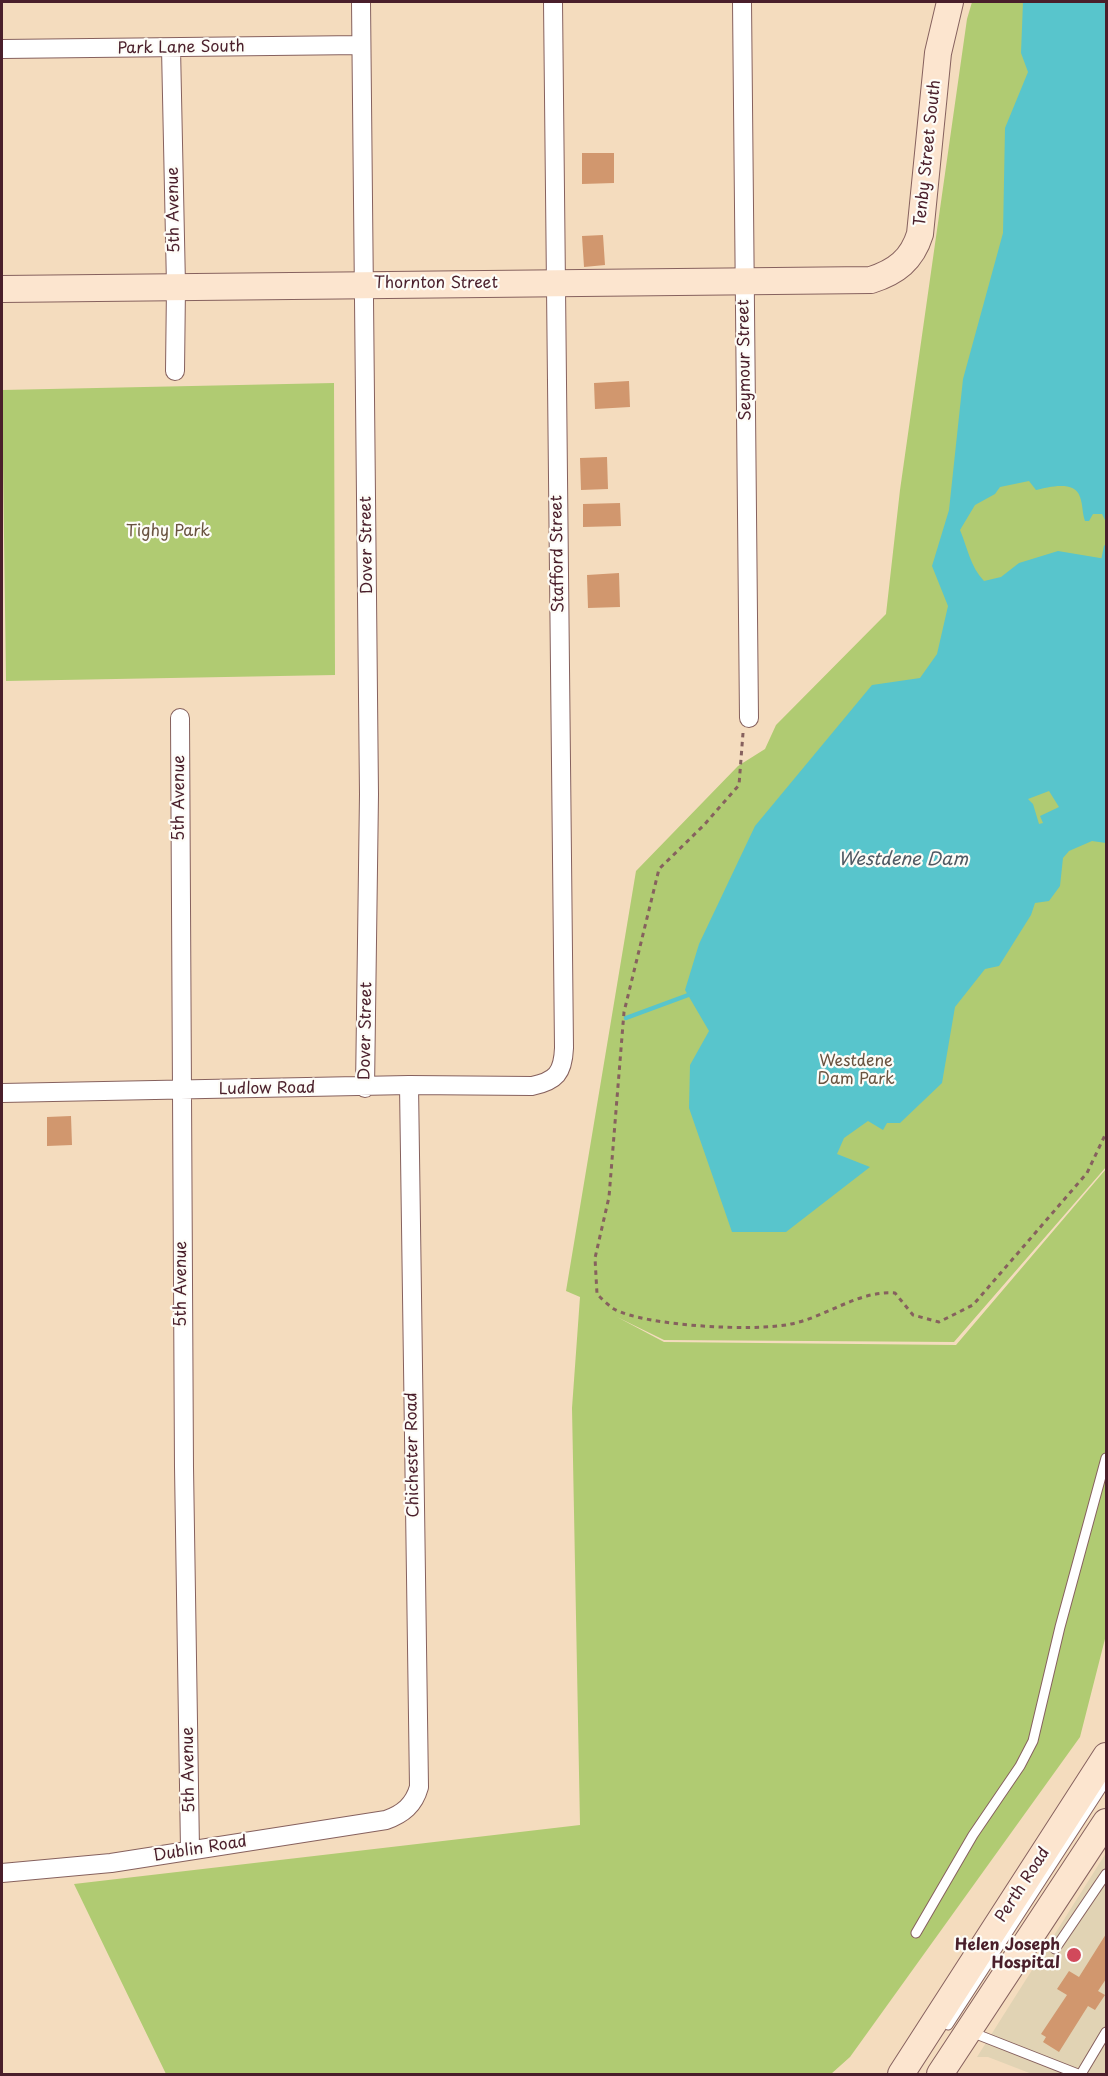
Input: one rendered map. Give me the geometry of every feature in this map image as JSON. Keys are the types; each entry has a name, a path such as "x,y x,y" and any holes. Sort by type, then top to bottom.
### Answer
{"street":[{"name":"Dover Street","path":"361,2 369,794 365,1088"},
{"name":"Stafford Street","path":"532,1086 550,1082 559,1075 564,1065 553,2"},
{"name":"Seymour Street","path":"742,2 749,718"},
{"path":"932,2 938,53"},
{"name":"Tenby Street South","path":"871,280 894,271 906,261 915,249 920,234 938,53 950,2"},
{"name":"Park Lane South","path":"2,49 361,45"},
{"name":"5th Avenue","path":"171,48 176,286 175,371"},
{"name":"Thornton Street","path":"2,289 871,280"},
{"name":"5th Avenue","path":"180,717 180,1090 190,1850"},
{"name":"Ludlow Road","path":"2,1092 365,1088 409,1085 532,1086"},
{"name":"Chichester Road","path":"397,1816 411,1804 418,1787 409,1085"},
{"name":"Perth Road","path":"901,2074 1107,1756"},
{"name":"Dublin Road","path":"2,1873 87,1867 397,1816"},
{"path":"940,2074 1107,1822"}],"lane":[{"path":"916,1933 973,1835 1020,1766 1033,1741 1060,1627 1107,1458"},
{"path":"941,2035 1107,1781"},
{"path":"1055,1949 1107,1874"},
{"path":"969,2031 1079,2074 1106,2033"}],"path":[{"path":"749,718 742,736 739,785 704,825 659,869 624,1012 609,1197 596,1258 597,1294 614,1309 636,1317 725,1329 791,1324 879,1292 895,1293 913,1315 939,1322 973,1305 1087,1173 1107,1133"}],"shaded area":[{"name":"Helen Joseph Hospital","path":"1106,1853 1106,2074 1032,2074 988,2057 977,2057"}],"green space":[{"name":"Westdene Dam Park","path":"972,2 1106,2 1106,1167 954,1342 664,1340 617,1317 664,1342 956,1345 1106,1169 1106,1635 1080,1737 850,2057 831,2074 166,2074 74,1884 580,1825 572,1408 580,1297 566,1291 636,871 738,766 765,749 776,725 886,614 900,490 967,19"},
{"name":"Tighy Park","path":"334,383 335,675 6,681 2,390"}],"water":[{"name":"Westdene Dam","path":"1023,2 1106,2 1106,522 1102,514 1093,514 1089,521 1085,521 1080,497 1073,488 1061,486 1036,490 1029,481 1000,487 995,494 975,505 960,530 972,563 984,581 1001,577 1019,563 1058,551 1106,559 1106,843 1092,841 1069,851 1063,858 1060,886 1049,901 1035,903 1031,915 999,966 985,969 955,1007 942,1083 900,1123 887,1123 883,1130 868,1121 844,1138 837,1154 870,1167 786,1232 732,1232 689,1108 690,1065 709,1031 685,990 699,944 755,826 872,685 920,678 937,654 948,606 932,566 949,510 963,379 1003,233 1005,128 1028,72 1021,53","holes":["1049,791 1059,807 1040,816 1043,823 1039,824 1033,804 1028,799"]}],"building":[{"path":"582,153 614,153 614,183 582,184"},
{"path":"603,235 605,265 584,267 582,236"},
{"path":"629,381 630,407 595,409 594,383"},
{"path":"607,457 608,489 581,490 580,458"},
{"path":"620,503 621,526 583,527 583,504"},
{"path":"619,573 620,607 588,608 587,575"},
{"path":"71,1116 72,1145 47,1146 47,1117"},
{"path":"1106,1934 1106,1979 1098,1991 1105,1995 1095,2010 1088,2006 1059,2052 1043,2042 1046,2037 1041,2034 1067,1995 1057,1989 1069,1971 1079,1977"}],"waterway":[{"path":"1103,562 1106,547"},
{"path":"626,1018 691,994"}],"place":[{"name":"Helen Joseph Hospital","path":"1074,1955"}]}
